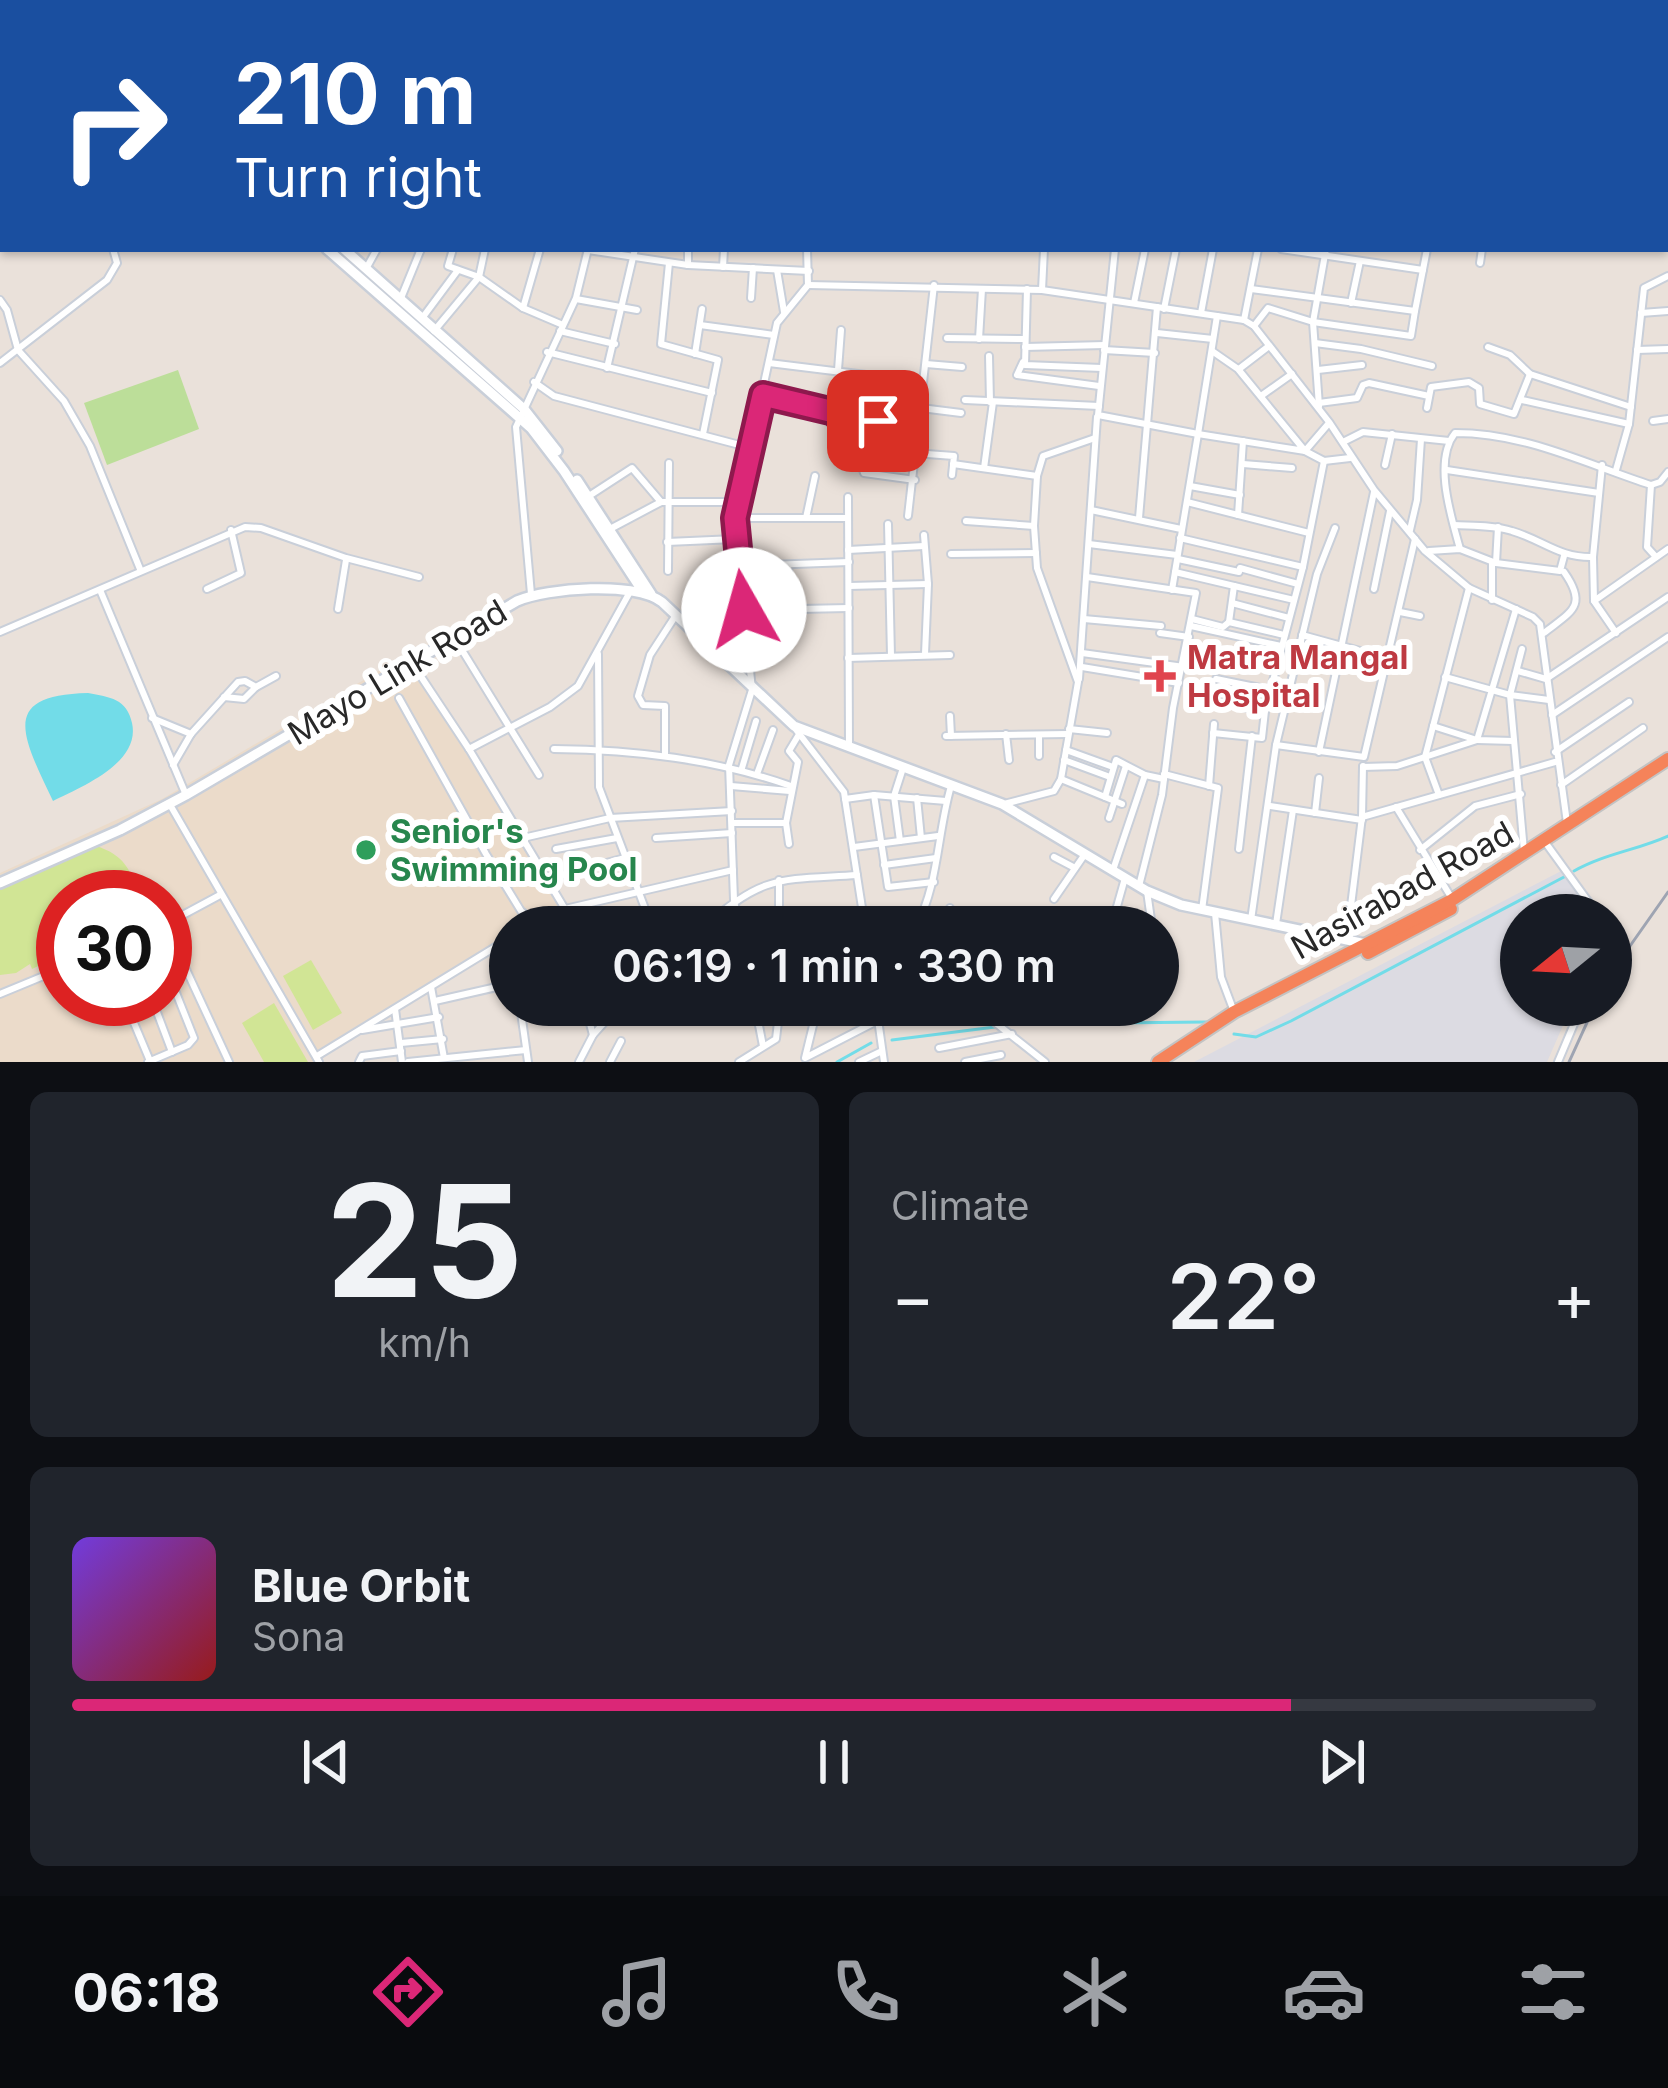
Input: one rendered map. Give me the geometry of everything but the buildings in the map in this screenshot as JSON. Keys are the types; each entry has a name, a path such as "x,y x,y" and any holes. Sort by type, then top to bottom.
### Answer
{"highway":[{"name":"Nasirabad Road","path":"1171,1062 1259,1006 1547,844 1668,759"},
{"name":"Nasirabad Road","path":"1158,1062 1234,1012 1444,914 1668,768"}],"street":[{"path":"0,363 107,280 117,263 114,252"},
{"path":"331,252 422,320 521,413 589,496 642,592"},
{"path":"346,252 362,275 521,413 642,592 676,615 839,783 863,906"},
{"path":"362,275 374,252"},
{"path":"400,302 420,252"},
{"path":"451,252 448,266 479,277 561,328 615,344"},
{"path":"434,331 479,277 484,252"},
{"path":"524,308 539,252"},
{"path":"531,595 516,437 534,382 576,298 587,252"},
{"path":"688,252 688,265"},
{"path":"723,267 724,252"},
{"path":"735,906 729,765 752,690 735,518 774,335 784,312 799,301 808,285 807,252"},
{"path":"1042,290 1044,252"},
{"path":"1002,804 1054,791 1061,779 1082,667 1095,438 1114,252"},
{"path":"1134,303 1144,252"},
{"path":"1139,518 1157,333 1175,252"},
{"path":"1202,314 1212,252"},
{"path":"1244,320 1257,252"},
{"path":"1319,406 1313,322 1326,252 1423,271"},
{"path":"1254,326 1268,308 1313,322 1411,336 1426,252"},
{"path":"1480,263 1481,252"},
{"path":"607,369 634,254 688,265 808,271"},
{"path":"1351,303 1360,261"},
{"path":"669,263 659,340 664,347 718,360 703,434"},
{"path":"751,298 753,268"},
{"path":"422,320 458,270"},
{"path":"777,270 784,312"},
{"path":"1616,471 1629,424 1644,288 1668,276"},
{"path":"808,285 1042,290 1244,320 1254,326 1319,406 1374,490 1425,551 1469,588 1533,617 1544,633 1546,679 1568,826"},
{"path":"908,516 934,285"},
{"path":"980,339 982,287"},
{"path":"1027,289 1024,362 1016,375 1100,386"},
{"path":"1251,290 1415,311"},
{"path":"576,298 638,310"},
{"path":"0,300 18,350 64,401 83,432 140,569"},
{"path":"695,354 702,309"},
{"path":"1641,313 1668,311"},
{"path":"1172,590 1217,316"},
{"path":"700,326 774,335"},
{"path":"838,370 841,330"},
{"path":"1157,333 1214,340"},
{"path":"947,338 1155,353"},
{"path":"1316,343 1432,366"},
{"path":"1238,369 1269,346"},
{"path":"1488,346 1510,356 1530,374 1631,407"},
{"path":"1637,350 1668,349"},
{"path":"1212,351 1238,369 1305,451"},
{"path":"548,352 712,393"},
{"path":"984,469 992,402 989,356"},
{"path":"1024,362 1027,367 1102,368"},
{"path":"769,363 923,382"},
{"path":"926,364 962,367"},
{"path":"1318,370 1362,365"},
{"path":"1261,396 1292,374"},
{"path":"1427,409 1434,385 1469,382 1479,388 1480,404 1509,414 1519,410 1530,374"},
{"path":"534,382 554,396 751,448"},
{"path":"1319,406 1357,398 1370,382 1429,396"},
{"path":"763,395 834,412 846,425 864,473 915,480"},
{"path":"965,400 1098,411 1198,434 1305,451 1324,461 1351,458"},
{"path":"1522,400 1629,424"},
{"path":"921,408 961,413"},
{"path":"1653,421 1668,419"},
{"path":"846,425 864,421 919,427"},
{"path":"1305,451 1329,422"},
{"path":"1343,442 1363,432 1449,442"},
{"path":"1385,465 1392,434"},
{"path":"1447,570 1456,549 1447,499 1451,435 1497,436 1567,452 1651,485 1668,472"},
{"path":"1410,530 1418,500 1421,437"},
{"path":"1078,682 1036,554 1037,476 1043,456 1095,438"},
{"path":"1238,515 1243,441"},
{"path":"873,450 954,456 952,475"},
{"path":"1239,849 1257,737 1304,567 1324,461"},
{"path":"668,571 664,501 669,463"},
{"path":"953,464 1037,476"},
{"path":"1243,464 1292,468"},
{"path":"1602,465 1594,601 1616,633"},
{"path":"589,496 632,468 664,501"},
{"path":"1447,470 1599,493"},
{"path":"806,518 814,476"},
{"path":"1651,485 1646,547 1656,557"},
{"path":"1190,486 1240,495"},
{"path":"1318,752 1374,490"},
{"path":"848,497 849,746"},
{"path":"610,529 664,501 737,502"},
{"path":"1187,502 1309,533"},
{"path":"1374,590 1390,509"},
{"path":"1091,510 1139,518 1243,553 1304,567"},
{"path":"735,518 848,518"},
{"path":"966,521 1034,526"},
{"path":"888,524 891,656"},
{"path":"1453,525 1498,527 1564,556 1594,557"},
{"path":"1492,601 1498,527"},
{"path":"0,632 231,530 261,528 418,577"},
{"path":"1251,920 1277,741 1325,546 1335,528"},
{"path":"207,589 241,573 231,530"},
{"path":"924,535 925,654"},
{"path":"665,542 735,538"},
{"path":"1347,942 1364,762 1415,538"},
{"path":"1089,544 1177,556 1298,584"},
{"path":"848,550 924,546"},
{"path":"1594,601 1668,548"},
{"path":"1425,551 1456,549 1494,562 1563,571"},
{"path":"1191,623 1223,627 1229,622 1243,553"},
{"path":"951,554 1036,554"},
{"path":"1544,633 1577,601 1575,586 1563,571 1564,556"},
{"path":"338,610 346,558"},
{"path":"738,566 849,562"},
{"path":"788,564 790,609"},
{"path":"1175,572 1294,600"},
{"path":"1087,577 1196,593 1143,889 1147,906"},
{"path":"849,586 928,584"},
{"path":"1439,795 1425,757 1469,588"},
{"path":"100,590 186,795"},
{"path":"470,749 578,686 642,592"},
{"name":"Mayo Link Road","path":"0,883 186,795 531,595 642,592"},
{"path":"1258,610 1264,593"},
{"path":"1517,671 1546,679 1668,597"},
{"path":"1232,603 1289,618"},
{"path":"744,610 849,608"},
{"path":"1477,740 1516,609"},
{"path":"1400,612 1420,616"},
{"path":"665,756 665,706 643,705 638,696 650,655 676,615"},
{"path":"1084,619 1189,637"},
{"path":"1229,622 1302,635 1389,659"},
{"path":"1191,623 1282,646"},
{"path":"454,637 539,776"},
{"path":"1552,715 1668,637"},
{"path":"1066,648 1184,667"},
{"path":"1522,649 1510,695 1524,855"},
{"path":"598,654 598,787 643,906"},
{"path":"848,658 950,655"},
{"path":"412,663 470,749 563,906"},
{"path":"1082,667 1179,683"},
{"path":"224,697 244,699 276,676"},
{"path":"1445,677 1549,700"},
{"path":"1216,679 1270,690"},
{"path":"172,766 191,734 240,681 256,687"},
{"path":"399,698 518,906"},
{"path":"1211,700 1265,711"},
{"path":"1269,806 1362,819 1556,757 1629,702"},
{"path":"950,716 948,736 1107,734"},
{"path":"152,718 191,734"},
{"path":"742,768 756,721"},
{"path":"1432,726 1477,740 1514,741"},
{"path":"1209,786 1214,728 1387,768 1477,740"},
{"path":"1561,784 1643,728"},
{"path":"757,774 773,730"},
{"path":"1006,734 1009,760"},
{"path":"1039,756 1040,734"},
{"path":"794,737 849,746 1002,804 1143,889 1202,910 1371,947"},
{"path":"789,844 786,823 798,762 789,753 794,737"},
{"path":"554,749 729,765 790,788"},
{"path":"1066,750 1114,767"},
{"path":"1064,760 1110,777"},
{"path":"1114,800 1110,777 1116,760 1144,775 1218,788 1202,910"},
{"path":"1109,818 1126,766"},
{"path":"900,841 894,796 904,768"},
{"path":"1113,870 1144,775"},
{"path":"1315,813 1319,778"},
{"path":"1061,779 1114,800"},
{"path":"924,906 934,882 938,836 951,785"},
{"path":"731,786 790,788"},
{"path":"1420,850 1474,806 1521,794"},
{"path":"845,799 874,795 946,801"},
{"path":"874,795 888,887 934,882"},
{"path":"916,798 921,838"},
{"path":"169,803 318,1059 489,950"},
{"path":"1396,807 1453,900"},
{"path":"1276,924 1293,810"},
{"path":"523,838 610,818 732,811"},
{"path":"656,838 786,823"},
{"path":"854,847 938,836"},
{"path":"556,849 617,838"},
{"path":"1547,844 1585,894"},
{"path":"1054,899 1085,854"},
{"path":"1054,857 1075,868"},
{"path":"548,879 625,858"},
{"path":"884,865 936,859"},
{"path":"578,906 733,870"},
{"path":"727,906 753,888 778,880 857,875"},
{"path":"1117,906 1125,878"},
{"path":"778,880 779,906"},
{"path":"192,910 220,895"},
{"path":"1215,913 1221,977 1234,1012"},
{"path":"192,978 229,1062"},
{"path":"0,994 36,979"},
{"path":"431,986 444,1060"},
{"path":"435,1001 489,989"},
{"path":"395,1009 405,1062 489,1058 526,1049"},
{"path":"358,1030 440,1017"},
{"path":"135,1026 149,1062 194,1038 190,1026"},
{"path":"161,1026 172,1052"},
{"path":"523,1026 528,1062"},
{"path":"591,1026 593,1035"},
{"path":"579,1062 601,1026"},
{"path":"759,1026 763,1046"},
{"path":"739,1062 776,1040 778,1026"},
{"path":"813,1026 805,1058 867,1026"},
{"path":"877,1026 884,1062"},
{"path":"1002,1026 1045,1062"},
{"path":"1558,1062 1573,1026"},
{"path":"939,1048 1010,1033"},
{"path":"359,1062 362,1056 443,1039"},
{"path":"610,1062 621,1041"},
{"path":"859,1062 882,1049"},
{"path":"964,1062 1001,1054"}],"shaded area":[{"path":"411,652 563,906 489,906 489,951 316,1055 318,1062 0,1062 0,873 162,799"},
{"path":"1565,869 1580,894 1517,894"},
{"path":"1500,903 1500,1026 1563,1026 1547,1062 1194,1062"}],"green space":[{"path":"178,370 199,429 107,465 84,403"},
{"path":"96,846 113,854 128,870 36,870 36,967 30,964 16,973 0,975 0,884"},
{"path":"311,960 342,1013 313,1030 283,976"},
{"path":"274,1003 308,1062 264,1062 242,1023"}],"water":[{"path":"88,693 122,704 130,715 132,737 127,750 106,772 53,801 27,738 30,710 60,695"}],"waterway":[{"path":"1574,871 1668,836"},
{"path":"1234,1034 1256,1037 1291,1021 1564,877"},
{"path":"1179,1022 1206,1022"},
{"path":"892,1040 995,1027"},
{"path":"837,1062 871,1043"}],"railway":[{"path":"1632,943 1668,892"},
{"path":"1569,1062 1585,1026"}],"place":[{"name":"Matra Mangal Hospital","path":"1160,676"},
{"name":"Senior's Swimming Pool","path":"366,850"}],"route":[{"path":"744,610 735,518 763,395 834,412 846,425 878,421"}]}
